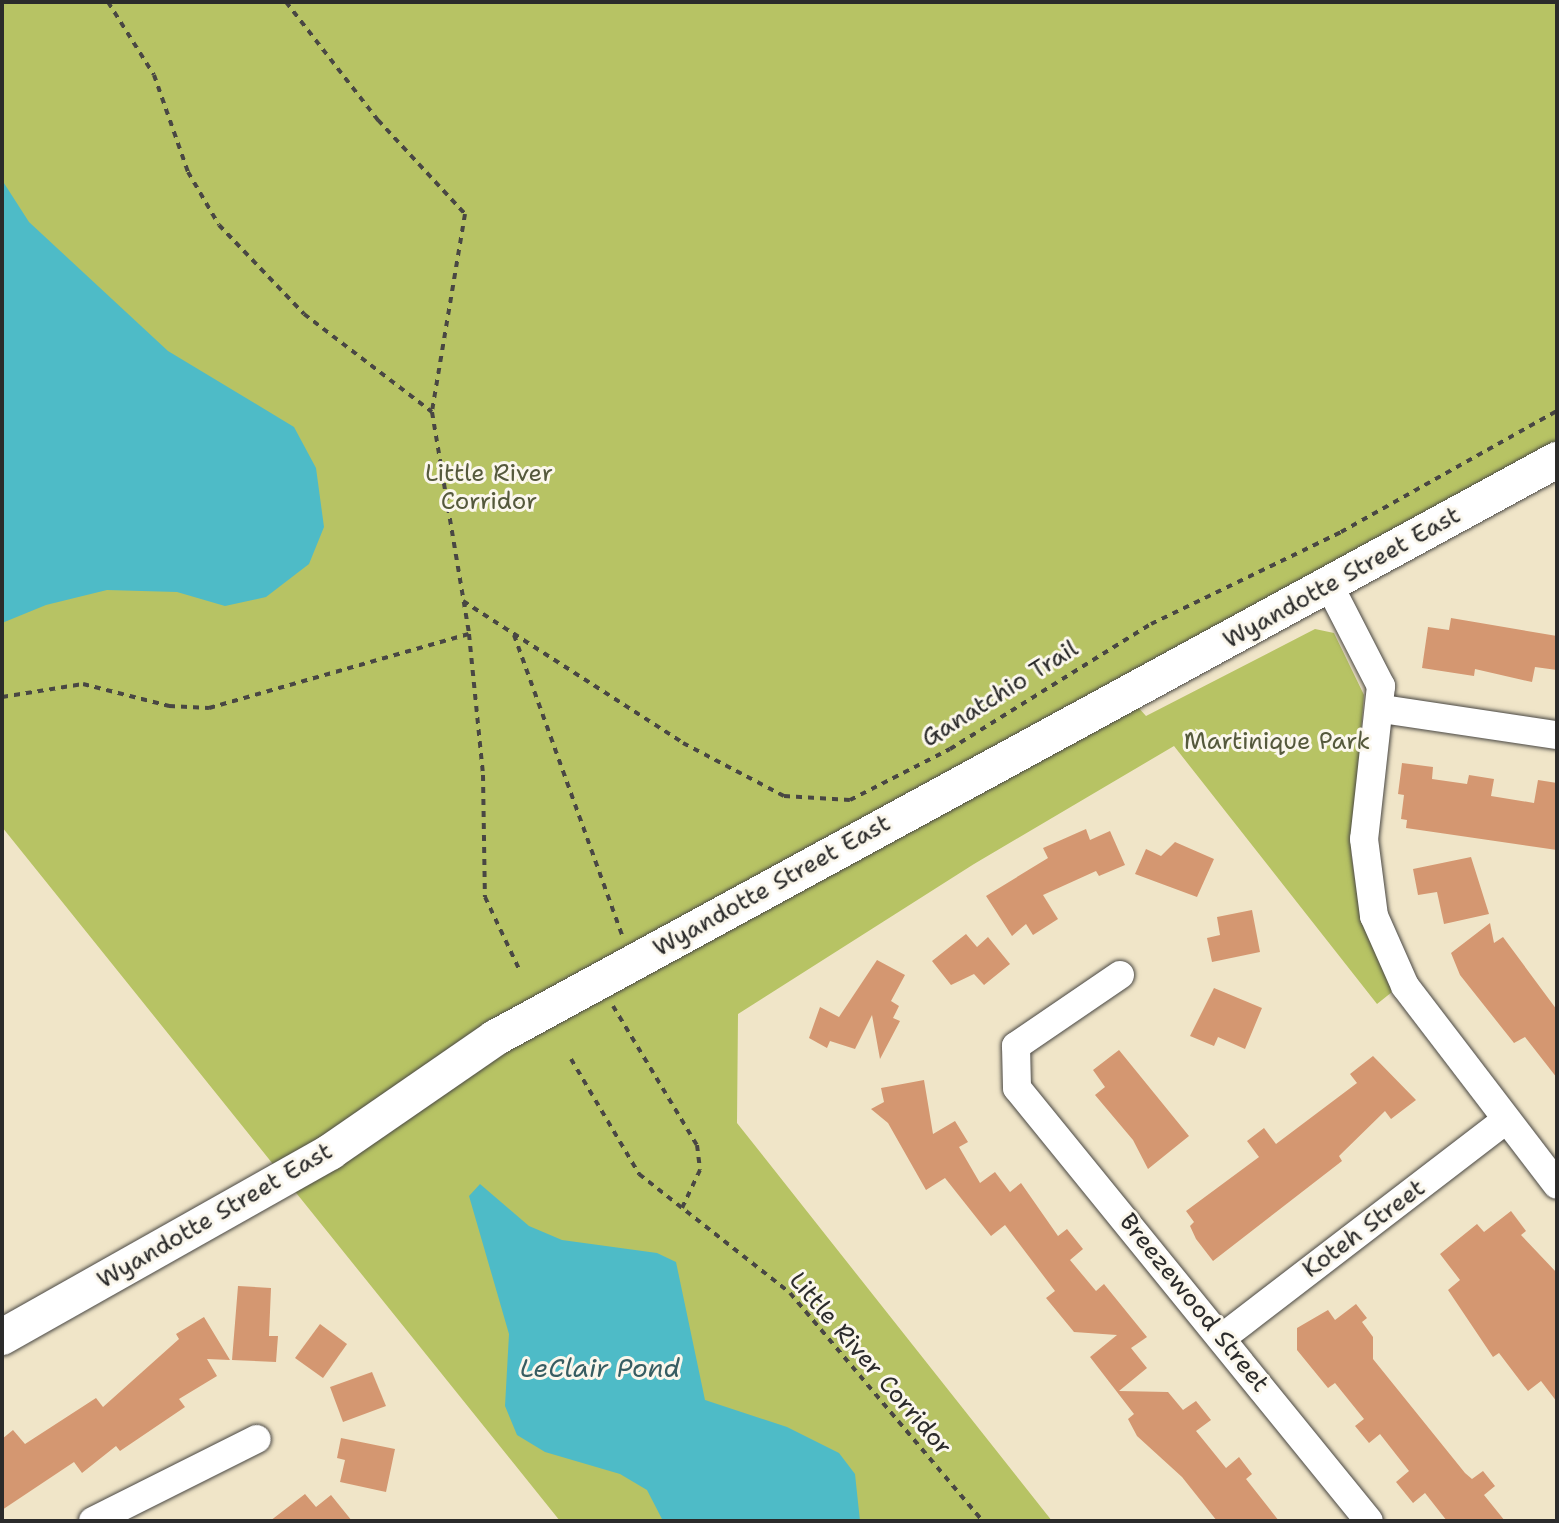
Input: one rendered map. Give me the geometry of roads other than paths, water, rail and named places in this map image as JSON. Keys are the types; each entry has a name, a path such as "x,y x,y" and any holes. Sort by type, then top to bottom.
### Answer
{"street":[{"name":"Wyandotte Street East","path":"2,1337 330,1152 495,1038 1557,460"},
{"path":"1329,585 1381,686 1382,709 1364,839 1374,916 1405,986 1505,1121 1557,1185"},
{"path":"1382,709 1557,735"},
{"name":"Breezewood Street","path":"1120,975 1016,1046 1017,1088 1223,1337 1369,1521"},
{"name":"Koteh Street","path":"1223,1337 1505,1121"},
{"path":"93,1521 257,1439"}],"water":[{"path":"2,180 29,222 168,351 294,427 316,468 324,527 309,564 266,597 225,606 177,592 107,590 46,605 2,623"},
{"name":"LeClair Pond","path":"480,1184 529,1226 562,1240 657,1253 676,1262 705,1400 787,1427 839,1453 855,1474 860,1521 663,1521 647,1490 620,1474 545,1452 517,1435 505,1406 509,1334 469,1196"}],"park label":[{"name":"Little River Corridor","path":"489,488"},
{"name":"Martinique Park","path":"1277,742"}]}
